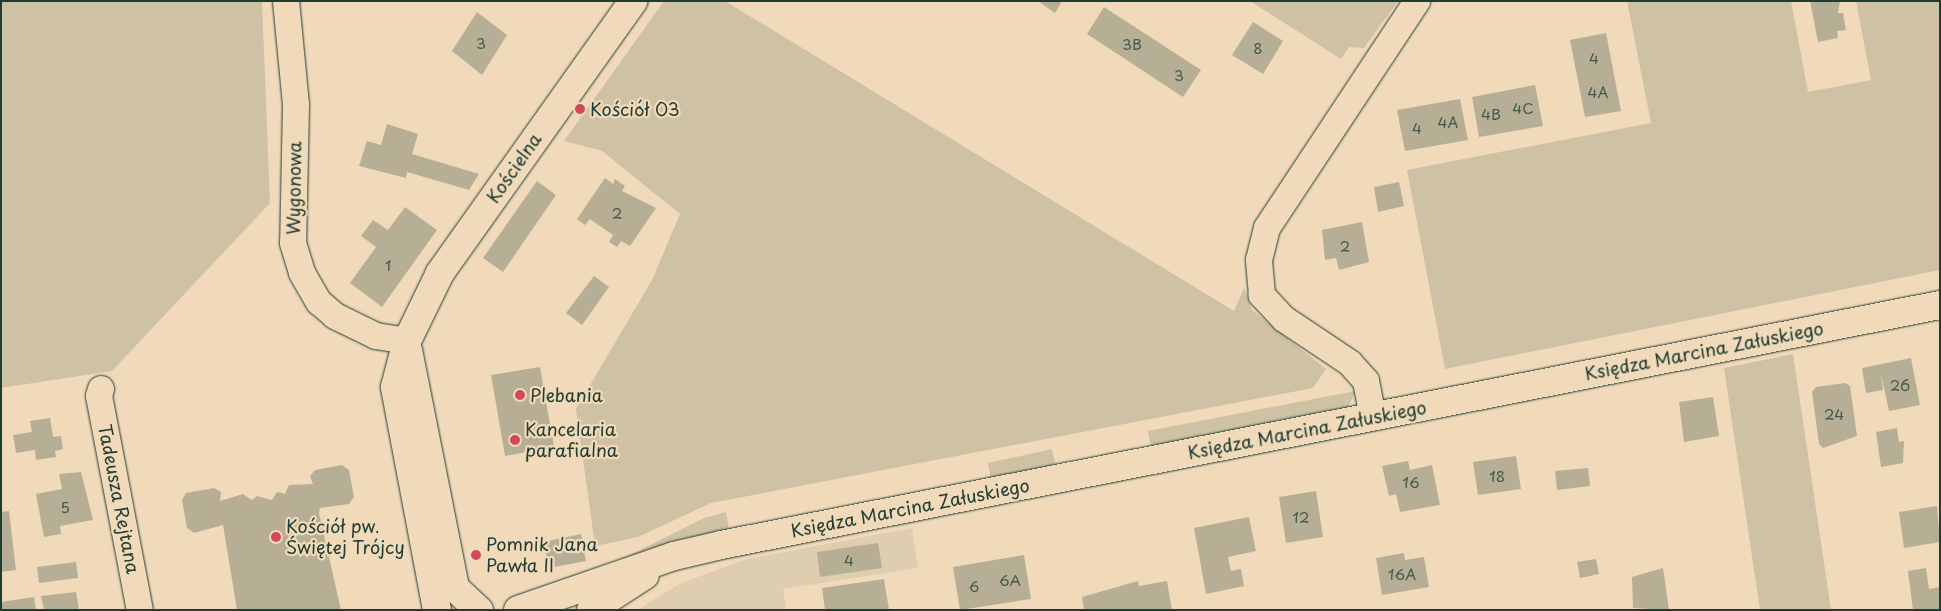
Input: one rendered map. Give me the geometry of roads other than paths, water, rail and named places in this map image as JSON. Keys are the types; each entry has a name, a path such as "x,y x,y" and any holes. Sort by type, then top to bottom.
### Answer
{"street":[{"name":"Wygonowa","path":"286,1 296,105 293,242 302,273 319,302 353,327 376,336 407,341"},
{"name":"Kościelna","path":"437,610 395,387 407,341 440,273 633,1"},
{"path":"1373,417 1366,381 1350,363 1284,320 1262,295 1259,260 1267,228 1417,1"},
{"name":"Księdza Marcina Załuskiego","path":"518,610 674,556 1940,305"},
{"path":"407,341 454,588 479,610"},
{"name":"Tadeusza Rejtana","path":"102,389 99,396 140,610"},
{"name":"Księdza Marcina Załuskiego","path":"592,610 674,556"}],"place":[{"name":"Kościół 03","path":"580,109"},
{"name":"Plebania","path":"520,395"},
{"name":"Kancelaria parafialna","path":"515,440"},
{"name":"Kościół pw. Świętej Trójcy","path":"276,537"},
{"name":"Pomnik Jana Pawła II","path":"476,555"}]}
